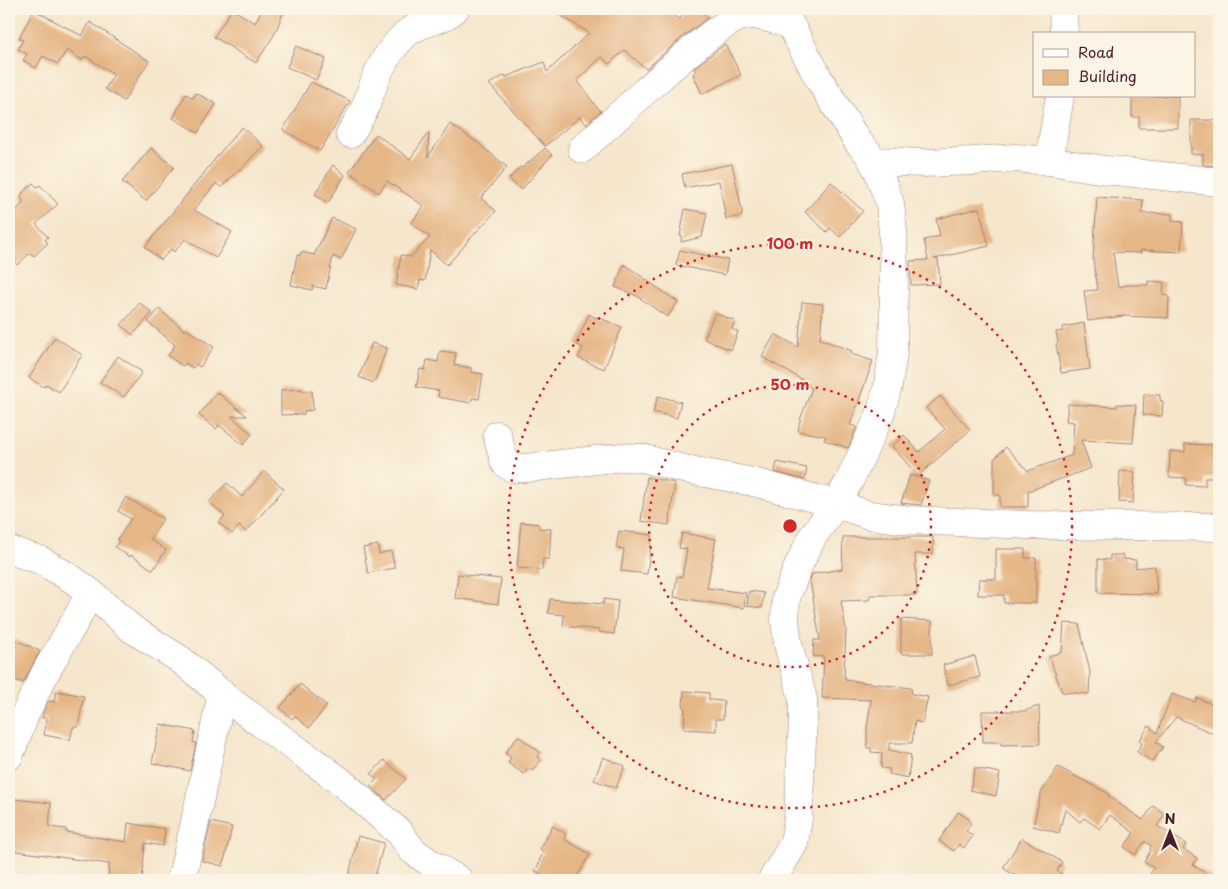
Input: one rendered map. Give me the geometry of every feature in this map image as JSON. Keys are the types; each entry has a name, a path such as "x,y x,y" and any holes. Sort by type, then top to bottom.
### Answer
{"street":[{"path":"350,134 364,112 381,66 396,44 420,25 443,17 455,9"},
{"path":"1064,9 1064,32"},
{"path":"582,149 681,59 720,28 736,18 748,15 761,17 783,16 858,142 873,160 890,204 893,232 894,290 893,352 888,386 880,415 849,482 813,536 799,564 786,598 785,620 788,644 803,698 798,820 794,844 772,880"},
{"path":"1049,161 1060,98"},
{"path":"873,160 924,163 1015,158 1219,182"},
{"path":"497,436 505,463 512,468 622,457 642,458 754,482 869,515 909,520 1028,525 1219,527"},
{"path":"9,550 40,560 90,592 132,629 181,660 339,780 400,833 412,850 460,880"},
{"path":"9,756 38,688 90,592"},
{"path":"181,880 222,693"}],"building":[{"path":"232,9 255,23 262,9 285,9 274,35 256,63 214,37"},
{"path":"550,9 668,9 679,20 687,9 698,9 709,17 646,69 625,50 609,64 602,57 577,80 601,111 586,124 580,117 545,146 489,84 505,75 506,77 544,62 547,72 589,33"},
{"path":"34,10 82,36 90,22 149,61 124,101 105,89 114,74 85,56 82,60 67,50 58,64 43,56 36,68 23,60 27,54 18,49 23,40 19,38"},
{"path":"725,44 741,75 702,94 693,74 696,72 694,68"},
{"path":"296,46 326,59 316,80 287,67"},
{"path":"311,82 350,101 320,151 283,130"},
{"path":"196,93 216,104 198,133 173,118 186,94 193,98"},
{"path":"1132,98 1178,98 1178,128 1139,128 1139,117 1132,117"},
{"path":"1191,120 1219,120 1219,166 1203,165 1203,154 1191,154"},
{"path":"450,124 478,143 507,167 481,198 496,211 447,265 430,250 425,281 420,280 418,289 396,285 401,255 411,257 430,237 411,223 424,206 387,181 379,193 349,172 376,134 410,159 429,132 428,157"},
{"path":"242,127 263,146 221,188 216,183 194,210 232,232 216,258 185,239 174,252 171,249 161,260 145,247"},
{"path":"151,148 174,167 146,201 122,182"},
{"path":"545,148 552,155 521,190 509,179 520,167 522,168"},
{"path":"732,164 742,216 726,219 719,181 685,188 682,174"},
{"path":"333,165 345,175 328,203 315,194"},
{"path":"831,182 863,211 840,237 830,228 827,232 805,212"},
{"path":"33,183 37,187 40,185 58,204 36,224 48,237 45,240 48,243 34,256 30,253 17,265 9,257 9,218 23,203 20,197 22,193"},
{"path":"1097,197 1143,200 1142,213 1172,214 1172,221 1183,222 1181,252 1141,250 1141,253 1113,252 1118,287 1148,285 1148,281 1164,282 1163,295 1169,296 1168,318 1123,316 1088,321 1084,291 1098,290 1093,260"},
{"path":"979,208 989,246 934,259 938,259 940,284 911,285 910,261 928,260 924,240 940,236 936,219"},
{"path":"685,209 707,213 702,237 681,242 682,236 680,236"},
{"path":"332,218 356,229 341,260 333,256 326,289 313,286 312,290 291,285 297,255 300,256 301,252 314,255"},
{"path":"680,250 728,260 725,275 676,265"},
{"path":"624,264 678,302 667,317 637,296 615,287"},
{"path":"802,302 823,304 820,339 852,351 851,354 873,361 850,425 857,427 848,448 824,440 826,436 798,431 800,420 812,388 807,386 808,383 762,357 775,334 798,347"},
{"path":"140,303 152,313 133,335 121,325"},
{"path":"159,309 185,331 186,329 214,347 200,367 196,364 193,368 185,363 183,366 168,356 175,345 148,322"},
{"path":"715,313 735,321 732,329 738,332 731,350 704,339"},
{"path":"589,314 622,327 604,369 578,358 583,348 576,344"},
{"path":"1084,323 1090,369 1061,373 1056,332 1063,331 1063,327"},
{"path":"55,337 82,355 59,392 46,384 44,387 29,378"},
{"path":"372,343 387,348 374,383 359,377"},
{"path":"440,351 456,353 454,365 471,368 471,372 483,374 479,399 472,398 471,403 438,397 439,391 416,387 420,369 425,370 427,360 438,362"},
{"path":"118,356 142,372 124,397 100,382"},
{"path":"302,389 302,391 312,391 313,410 304,411 304,414 281,415 281,390"},
{"path":"217,392 247,416 231,416 252,434 243,445 219,425 216,429 199,415"},
{"path":"1144,394 1160,395 1160,401 1163,401 1162,416 1143,415"},
{"path":"658,396 681,402 677,418 653,412"},
{"path":"940,396 970,430 918,476 892,446 904,435 919,452 945,429 926,408"},
{"path":"1068,404 1117,407 1117,404 1136,405 1133,443 1081,440 1091,468 1028,491 1028,507 1000,507 1000,495 994,495 994,459 1006,447 1028,471 1072,455 1074,422 1066,421"},
{"path":"1185,444 1214,445 1212,478 1205,478 1205,486 1186,485 1186,478 1169,477 1170,451 1185,452"},
{"path":"777,462 807,468 805,480 775,472"},
{"path":"264,471 284,489 246,532 239,526 232,534 219,523 225,516 209,502 227,483 242,497"},
{"path":"1120,471 1135,472 1133,503 1119,502"},
{"path":"910,475 929,481 921,505 901,503"},
{"path":"647,477 675,483 669,525 641,521"},
{"path":"126,497 163,519 150,539 166,550 153,570 115,547 119,541 117,540 131,519 118,511"},
{"path":"521,522 539,524 539,528 551,529 549,559 543,559 542,570 517,568"},
{"path":"619,531 652,535 647,574 621,571 624,549 616,548"},
{"path":"682,533 716,539 707,588 746,593 744,608 674,597 677,576 682,577 687,549 679,548"},
{"path":"843,537 933,537 933,554 915,554 917,595 870,595 869,600 841,601 846,629 845,680 911,688 912,694 928,697 922,723 915,721 912,743 889,743 889,750 911,755 908,778 889,774 890,769 881,768 882,753 871,752 871,748 867,748 867,729 871,700 822,698 824,657 813,656 814,640 820,640 810,580 812,574 842,569"},
{"path":"378,545 379,554 391,551 395,568 368,573 363,548"},
{"path":"996,549 1025,549 1025,558 1036,558 1036,603 1004,603 1004,595 978,595 979,579 996,579"},
{"path":"1110,555 1123,555 1124,559 1136,560 1136,568 1155,566 1157,594 1098,593 1098,559 1110,560"},
{"path":"458,574 501,579 498,604 455,598"},
{"path":"749,591 764,593 762,608 747,606"},
{"path":"550,599 603,604 604,599 618,601 614,634 599,632 600,630 563,626 564,615 548,613"},
{"path":"901,619 932,621 932,654 901,654"},
{"path":"1064,623 1079,624 1090,672 1089,694 1062,692 1049,656 1062,652"},
{"path":"9,637 40,651 23,683 9,677"},
{"path":"975,656 980,677 948,685 943,665"},
{"path":"300,684 327,706 309,728 295,716 292,719 280,708"},
{"path":"56,691 84,696 78,727 73,727 70,740 44,735 47,718 42,718 43,713 49,701 54,702"},
{"path":"684,691 709,693 709,700 724,701 723,719 716,719 716,731 684,729"},
{"path":"1172,694 1195,702 1197,698 1219,707 1219,736 1176,717 1156,742 1163,747 1152,762 1137,752 1142,743 1139,741 1149,726 1157,733"},
{"path":"1039,706 1040,744 1001,745 1001,742 983,742 982,711 1024,711"},
{"path":"160,724 195,731 193,742 196,743 190,771 152,763"},
{"path":"518,736 540,752 537,757 541,760 532,771 528,769 524,774 508,763 511,758 505,753"},
{"path":"603,757 625,766 616,788 594,780"},
{"path":"384,760 406,779 386,800 370,786 377,779 371,774"},
{"path":"1058,767 1109,794 1108,796 1143,820 1153,806 1165,814 1157,826 1186,844 1183,849 1197,858 1193,865 1216,880 1160,880 1150,874 1154,868 1144,862 1151,850 1151,846 1145,841 1135,855 1124,847 1134,833 1110,815 1100,829 1084,818 1080,822 1065,809 1059,833 1033,826 1041,793"},
{"path":"975,768 1000,773 996,796 970,790"},
{"path":"14,799 51,803 49,827 66,829 66,832 126,842 128,823 165,829 163,846 145,843 142,880 108,880 109,864 9,850 9,817 12,818"},
{"path":"958,812 970,820 970,825 966,831 973,836 964,848 959,844 954,851 939,841"},
{"path":"211,822 232,827 223,866 202,861"},
{"path":"553,826 566,834 564,839 590,854 575,880 540,880 543,875 535,871 544,852 540,849"},
{"path":"358,836 384,843 374,880 346,880"},
{"path":"1022,838 1062,862 1057,871 1071,880 1022,880 1003,868"}]}
